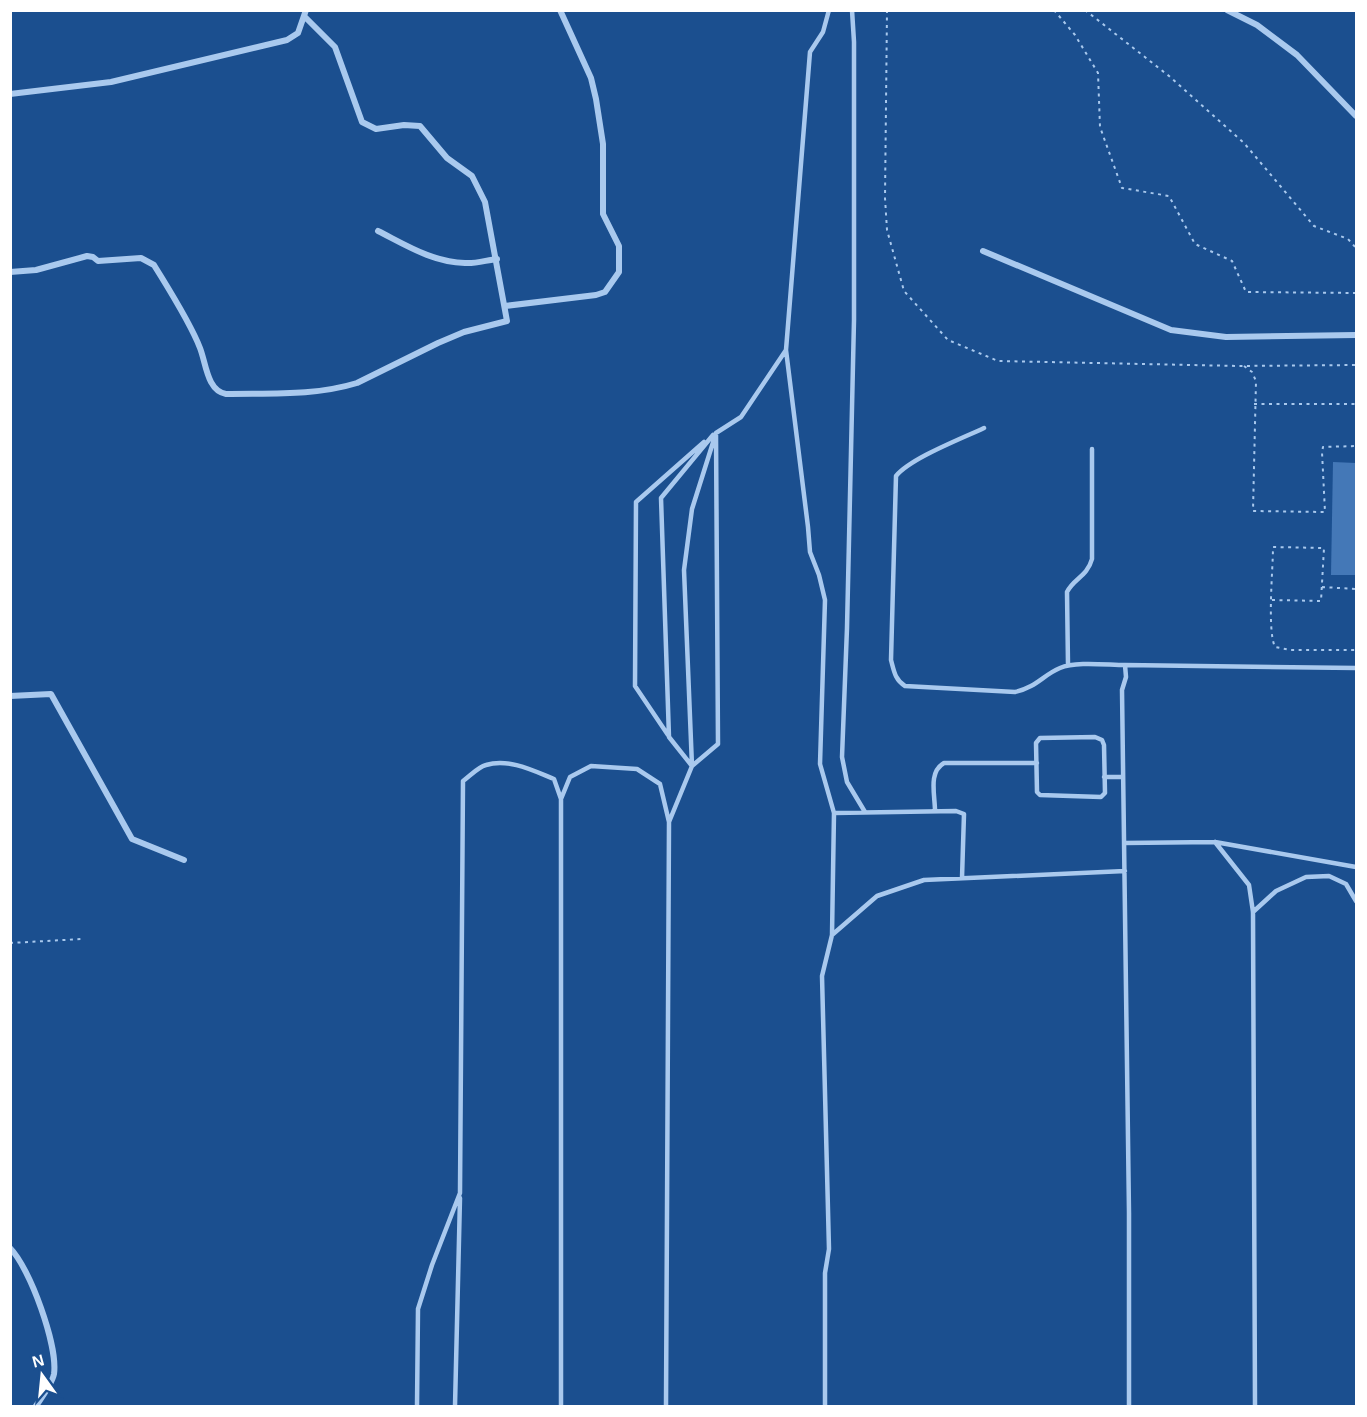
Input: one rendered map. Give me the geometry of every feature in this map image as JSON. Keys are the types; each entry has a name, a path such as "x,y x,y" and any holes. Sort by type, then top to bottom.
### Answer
{"street":[{"path":"505,306 596,295 605,292 620,272 619,246 603,214 603,144 596,99 591,78 560,10"},
{"path":"1227,10 1257,25 1297,55 1356,116"},
{"path":"10,94 111,82 287,40 298,33 305,14 335,47 362,122 376,129 404,125 420,126 447,158 472,176 485,202 507,321 464,332 357,383 312,392 226,394 219,393 213,387 199,345 154,265 146,260 141,258 98,261 87,256 36,270 10,272"},
{"path":"378,231 420,253 448,262 467,264 497,259"},
{"path":"983,251 1171,330 1226,337 1356,335"},
{"path":"10,696 51,694 132,838 184,860"},
{"path":"10,1248 15,1253 32,1287 50,1334 54,1374 36,1407"}],"lane":[{"path":"825,1407 825,1273 829,1249 822,976 832,934 834,813 820,764 825,600 819,574 810,552 786,350 810,51 823,32 829,10"},
{"path":"852,10 854,320 843,757 847,782 866,812"},
{"path":"692,766 669,737 635,686 636,502 716,433 741,417 786,350"},
{"path":"984,428 903,468 896,476 891,654 894,674 905,686 1016,692 1026,690 1057,669 1068,665 1356,668"},
{"path":"669,737 661,498 716,433"},
{"path":"692,766 718,744 716,433"},
{"path":"669,822 692,766 684,570 693,509 716,433"},
{"path":"1068,665 1066,592 1070,585 1086,573 1092,559 1092,449"},
{"path":"1125,665 1126,677 1122,690 1129,1214 1129,1407"},
{"path":"1095,737 1104,745 1105,793 1101,797 1040,795 1037,792 1037,763 1036,743 1040,738 1095,737"},
{"path":"935,811 934,773 938,766 944,763 1037,763"},
{"path":"455,1407 460,1193 463,781 485,765 506,764 530,769 554,779 561,799 561,1407"},
{"path":"561,799 570,777 591,766 637,769 660,784 669,822 666,1407"},
{"path":"1104,777 1123,777"},
{"path":"834,813 956,811 964,814 962,878"},
{"path":"1124,843 1215,842 1356,867"},
{"path":"1215,842 1249,885 1253,912 1255,1407"},
{"path":"832,934 877,896 924,880 1125,871"},
{"path":"1253,912 1276,891 1306,878 1329,876 1346,884 1356,901"},
{"path":"417,1407 418,1309 432,1265 460,1193"}],"path":[{"path":"1054,10 1075,35 1098,73 1100,127 1122,188 1169,196 1195,244 1232,261 1246,292 1356,293"},
{"path":"1085,10 1169,76 1244,143 1314,226 1348,239 1356,248"},
{"path":"1244,366 1252,372 1256,381 1253,511 1325,512 1323,447 1356,446"},
{"path":"1254,404 1356,404"},
{"path":"1272,600 1321,601 1324,548 1273,547 1272,600 1272,641 1275,647 1291,650 1356,650"},
{"path":"1322,587 1356,589"},
{"path":"10,943 81,939"}],"building":[{"path":"1333,462 1356,463 1356,575 1331,575"}]}
